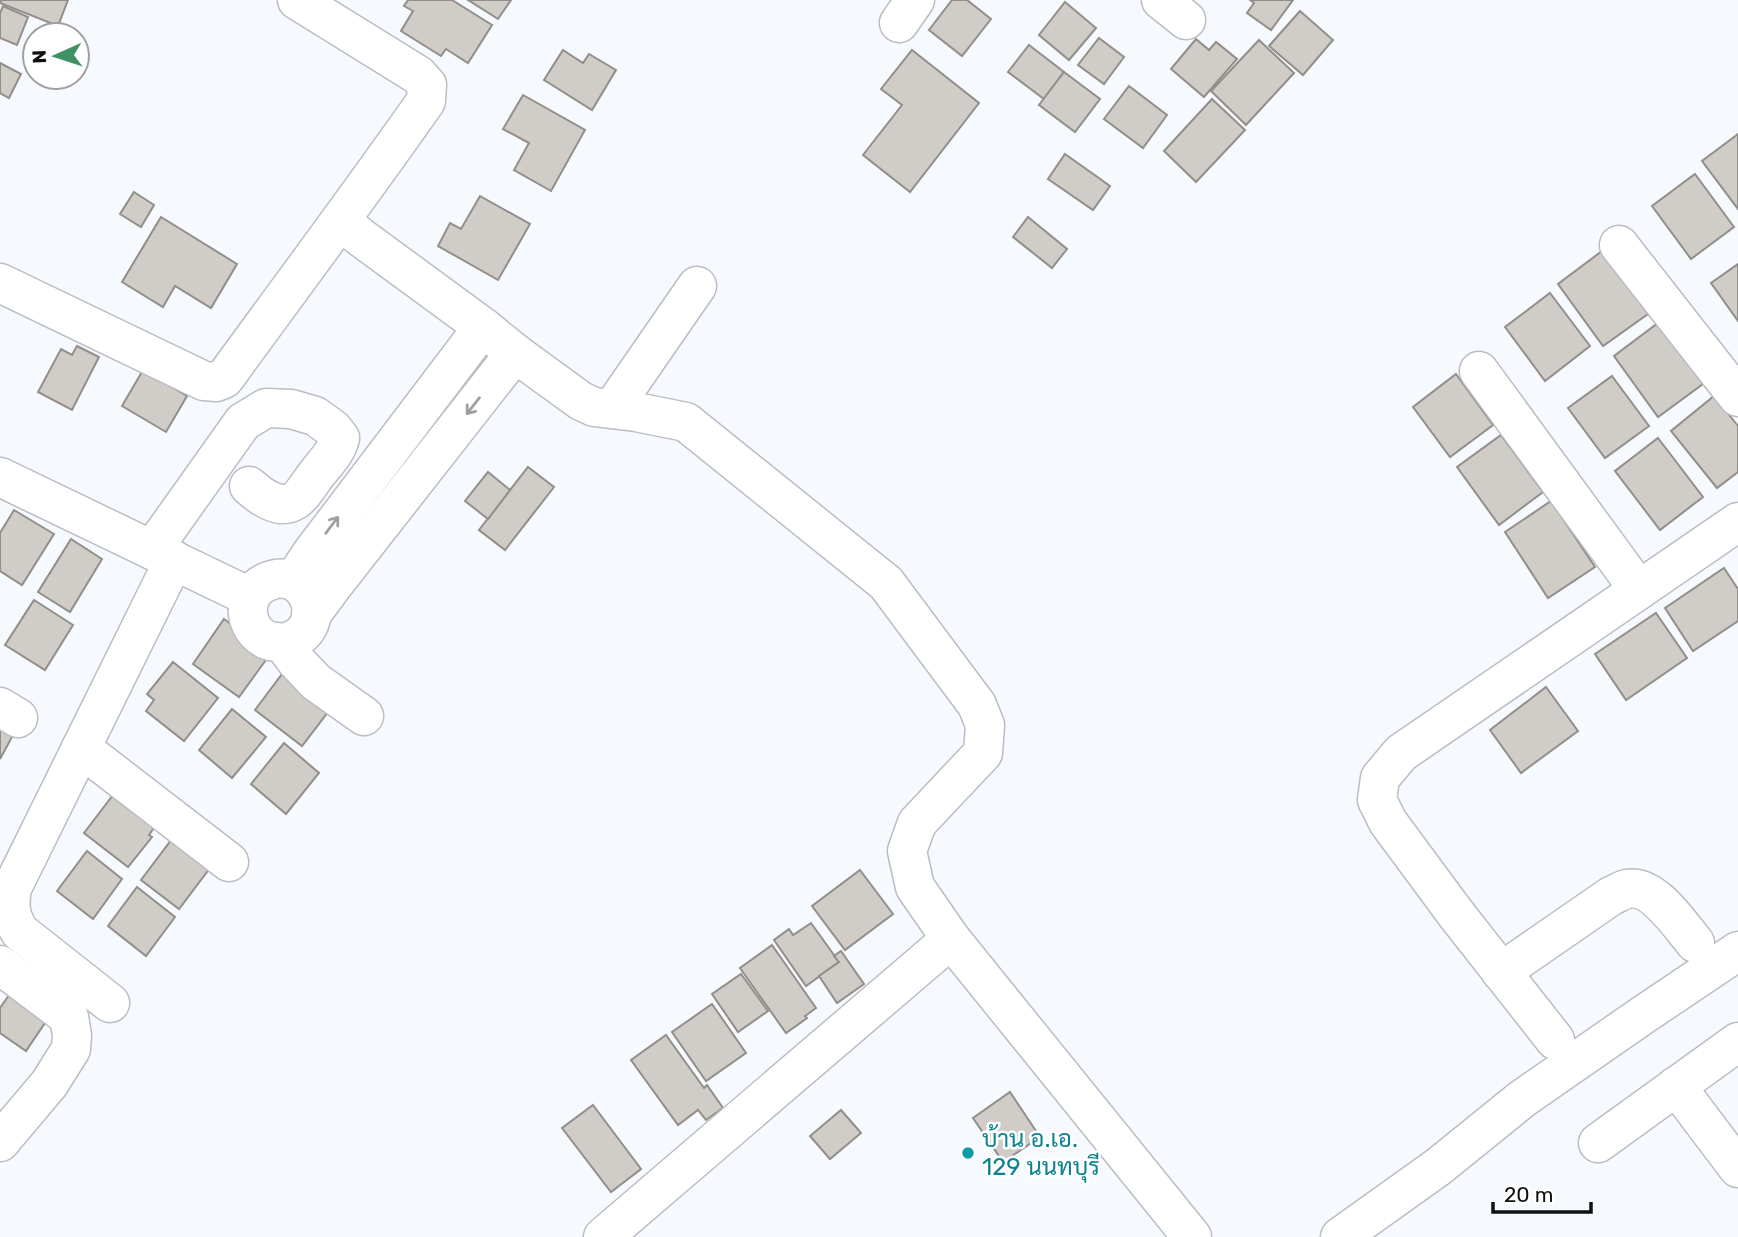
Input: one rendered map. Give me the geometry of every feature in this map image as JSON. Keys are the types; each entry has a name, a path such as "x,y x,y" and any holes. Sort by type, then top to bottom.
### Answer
{"street":[{"path":"0,283 204,381 216,382 224,379 362,193 426,101 428,85 339,11 297,0"},
{"path":"341,220 581,401 594,407 663,416 686,422 886,583 977,705 985,725 983,753 916,823 907,851 915,887 951,939 1192,1237"},
{"path":"1619,244 1738,397"},
{"path":"612,409 697,285"},
{"path":"293,580 483,327"},
{"path":"311,615 515,353"},
{"path":"1479,371 1639,590"},
{"path":"110,1003 20,932 10,917 12,888 81,748 163,555 243,422 266,408 291,409 315,416 333,429 340,438 332,454 295,501 284,504 273,502 249,486"},
{"path":"0,477 250,597"},
{"path":"1555,1040 1388,822 1377,800 1380,778 1401,753 1738,522"},
{"path":"277,578 293,580 307,591 312,607 309,624 299,637 283,643 267,640 253,630 247,614 250,597 261,584 277,578"},
{"path":"283,643 316,682 364,716"},
{"path":"81,748 229,862"},
{"path":"1501,972 1611,896 1628,888 1643,890 1660,901 1695,943"},
{"path":"603,1237 951,939"},
{"path":"1340,1237 1438,1167 1522,1099 1738,951"},
{"path":"0,965 69,1017 72,1035 71,1049 49,1084 0,1142"},
{"path":"1598,1143 1738,1042"},
{"path":"1676,1086 1738,1168"}],"building":[{"path":"1,0 68,0 60,21 45,21 0,3"},
{"path":"408,0 452,0 492,25 468,63 446,49 441,56 401,31 413,11 404,6"},
{"path":"468,0 511,0 498,19"},
{"path":"952,0 967,0 991,19 962,56 929,30"},
{"path":"1250,0 1293,0 1271,30 1247,13 1254,3"},
{"path":"1065,2 1096,28 1069,60 1039,35"},
{"path":"3,6 28,17 26,21 21,21 21,35 17,45 0,38 0,13"},
{"path":"1300,11 1333,40 1303,75 1269,46"},
{"path":"1099,38 1124,57 1104,84 1078,65"},
{"path":"1196,39 1209,50 1216,42 1237,59 1204,97 1171,69"},
{"path":"1259,40 1294,73 1246,125 1211,91"},
{"path":"1029,45 1064,72 1044,99 1008,72"},
{"path":"563,50 583,63 589,54 616,70 592,110 544,80"},
{"path":"912,50 979,103 910,192 863,155 902,105 881,89"},
{"path":"0,63 21,74 9,98 0,93"},
{"path":"1064,72 1100,99 1075,132 1039,105"},
{"path":"1129,86 1167,115 1143,148 1104,119"},
{"path":"523,95 585,130 551,191 514,170 529,143 503,129"},
{"path":"1212,99 1245,130 1196,182 1164,151"},
{"path":"1738,134 1738,209 1702,161"},
{"path":"1065,154 1110,186 1093,210 1048,179"},
{"path":"1695,174 1734,227 1691,259 1652,206"},
{"path":"134,192 154,205 141,227 120,214"},
{"path":"480,196 530,224 498,280 438,246 450,223 461,229"},
{"path":"161,217 237,264 211,308 175,286 163,307 122,282"},
{"path":"1028,217 1067,249 1052,268 1013,237"},
{"path":"1602,251 1648,314 1603,346 1558,284"},
{"path":"1738,264 1738,321 1711,283"},
{"path":"1550,293 1590,346 1545,381 1505,327"},
{"path":"1658,323 1703,384 1658,417 1614,356"},
{"path":"77,346 99,357 72,410 38,392 61,349 72,355"},
{"path":"143,370 187,396 166,432 122,406"},
{"path":"1456,374 1493,425 1450,457 1413,407"},
{"path":"1612,376 1649,426 1605,458 1568,408"},
{"path":"1714,396 1738,426 1738,472 1717,488 1671,431"},
{"path":"1501,435 1543,492 1499,525 1457,467"},
{"path":"1658,438 1703,497 1660,530 1615,471"},
{"path":"528,467 554,487 505,550 479,530"},
{"path":"488,472 510,490 488,519 465,501"},
{"path":"1551,501 1595,567 1548,598 1505,532"},
{"path":"14,510 54,534 22,585 0,571 0,533"},
{"path":"71,539 102,559 70,612 38,592"},
{"path":"1724,568 1738,589 1738,621 1693,651 1665,608"},
{"path":"34,600 73,625 45,670 5,645"},
{"path":"1656,613 1687,658 1626,700 1595,654"},
{"path":"224,619 271,653 239,697 193,664"},
{"path":"173,662 218,698 184,741 146,711 154,700 147,694"},
{"path":"288,666 335,703 302,746 255,710"},
{"path":"1546,687 1578,731 1521,773 1490,730"},
{"path":"232,709 266,737 232,778 199,750"},
{"path":"0,714 19,724 0,759"},
{"path":"284,743 319,773 286,814 251,784"},
{"path":"116,791 160,819 149,835 152,837 128,867 84,833"},
{"path":"175,835 213,864 179,909 141,880"},
{"path":"87,851 122,879 93,919 57,891"},
{"path":"860,870 893,914 845,950 812,906"},
{"path":"137,887 175,917 146,956 108,926"},
{"path":"811,923 839,962 806,986 774,940 789,929 793,935"},
{"path":"772,945 816,1008 786,1033 740,968"},
{"path":"841,951 864,984 837,1003 819,976 839,962 834,956"},
{"path":"741,974 768,1011 738,1032 712,994"},
{"path":"14,988 51,1014 26,1051 0,1033 0,1008"},
{"path":"712,1004 746,1053 706,1081 672,1032"},
{"path":"666,1035 704,1088 707,1085 723,1108 706,1120 698,1110 678,1125 631,1060"},
{"path":"1010,1092 1040,1137 1003,1162 973,1118"},
{"path":"593,1105 641,1169 611,1192 562,1128"},
{"path":"841,1110 861,1133 830,1159 810,1136"}],"place":[{"name":"บ้าน อ.เอ. 129 นนทบุรี","path":"968,1153"}]}
